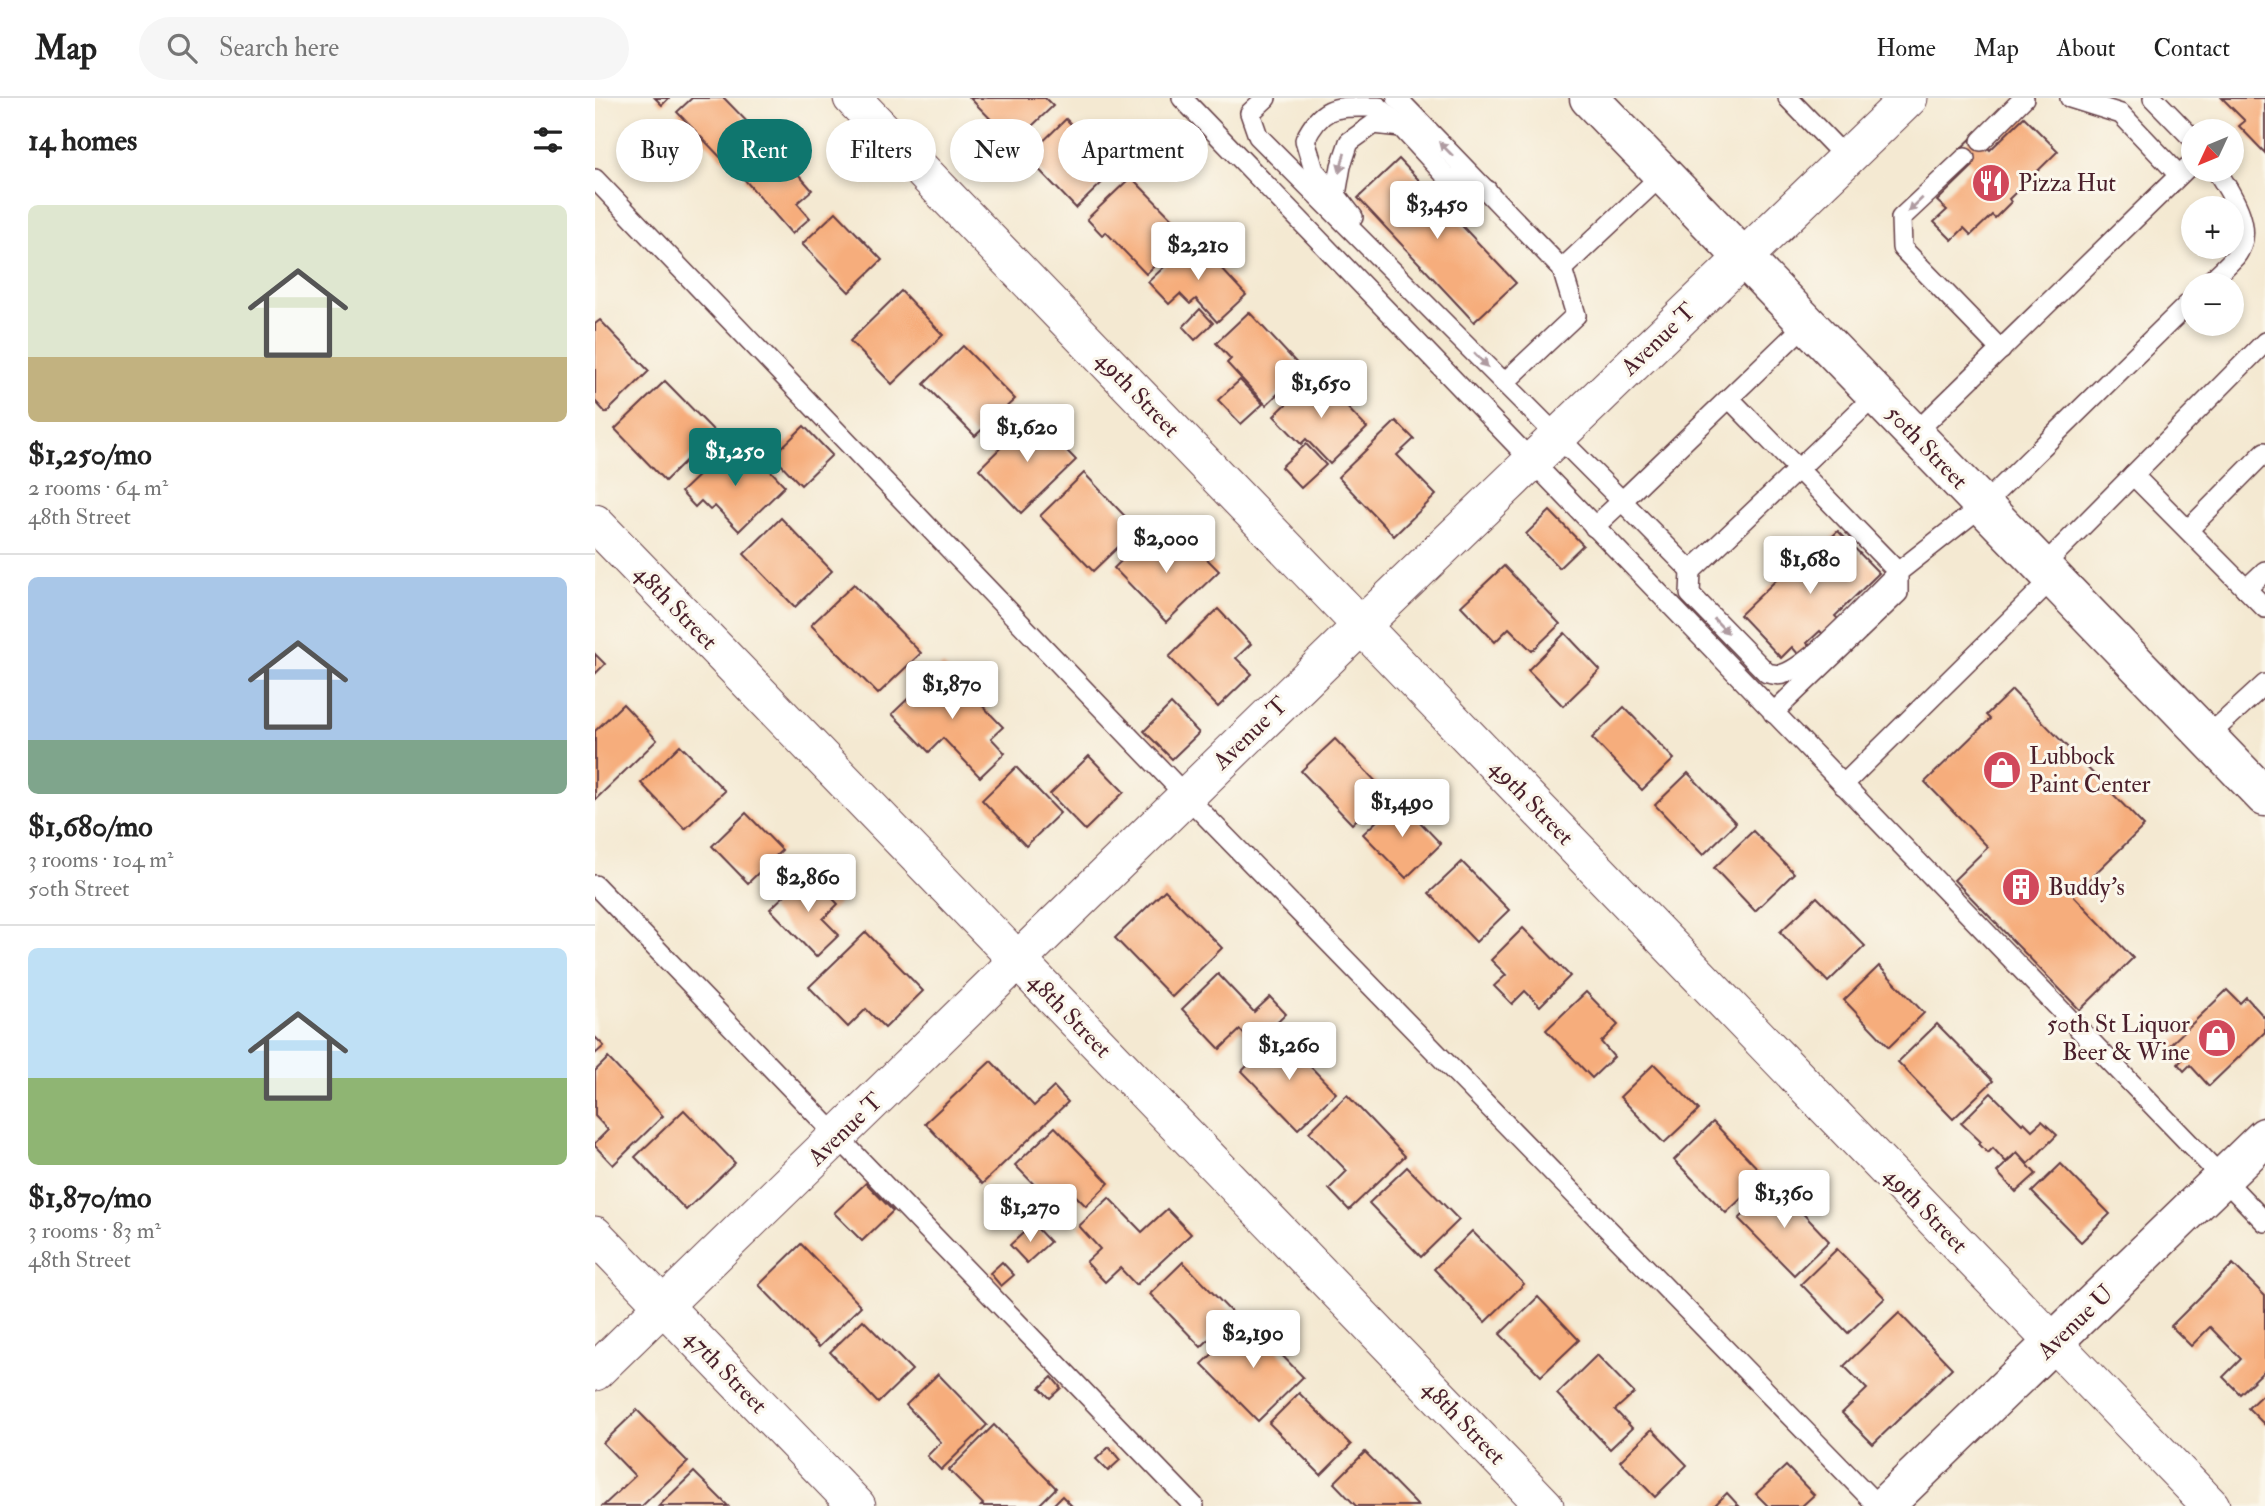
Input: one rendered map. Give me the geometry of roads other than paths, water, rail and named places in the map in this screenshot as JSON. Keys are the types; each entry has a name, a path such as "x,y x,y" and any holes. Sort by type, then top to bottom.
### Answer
{"main road":[{"name":"50th Street","path":"1589,98 2265,797"},
{"name":"Avenue U","path":"1884,1506 2223,1178 2261,1149"}],"street":[{"name":"49th Street","path":"852,98 2211,1506"},
{"name":"Avenue T","path":"595,1372 1361,625 1909,98"},
{"name":"48th Street","path":"595,523 1545,1506"},
{"name":"47th Street","path":"595,1235 857,1506"}],"lane":[{"path":"1182,98 2265,1222"},
{"path":"1266,98 1250,113 1258,136 1691,571 1689,594 1767,673 1781,676 1812,656 1898,572 1983,505 2181,311"},
{"path":"1397,98 1562,269 1576,315 1504,383"},
{"path":"1788,98 1846,158"},
{"path":"1981,141 2024,98"},
{"path":"2070,98 2121,114 2181,164"},
{"path":"2153,98 2181,127"},
{"path":"1461,339 1447,311 1357,221 1314,170 1305,140 1314,121 1330,109 1379,107 1447,177 1487,190"},
{"path":"1336,195 1349,142 1374,124 1401,127"},
{"path":"1965,158 1901,218 1902,248 2001,350"},
{"path":"1914,435 2181,173"},
{"path":"1562,269 1663,174"},
{"path":"595,179 1186,796 1878,1506"},
{"path":"2219,273 2237,256 2243,239 2241,214 2224,182"},
{"path":"1594,527 1807,323"},
{"path":"1843,785 2047,572 2133,475 2265,342"},
{"path":"1662,598 1876,395"},
{"path":"1729,398 1898,572 1898,593 1773,713"},
{"path":"2188,530 2265,452"},
{"path":"2133,475 2265,608"},
{"path":"2246,589 2265,571"},
{"path":"2207,737 2265,684"},
{"path":"595,886 1195,1506"}],"place":[{"name":"Pizza Hut","path":"1991,183"},
{"name":"Lubbock Paint Center","path":"2002,770"},
{"name":"Buddy's","path":"2021,887"},
{"name":"50th St Liquor Beer & Wine","path":"2217,1038"}]}
